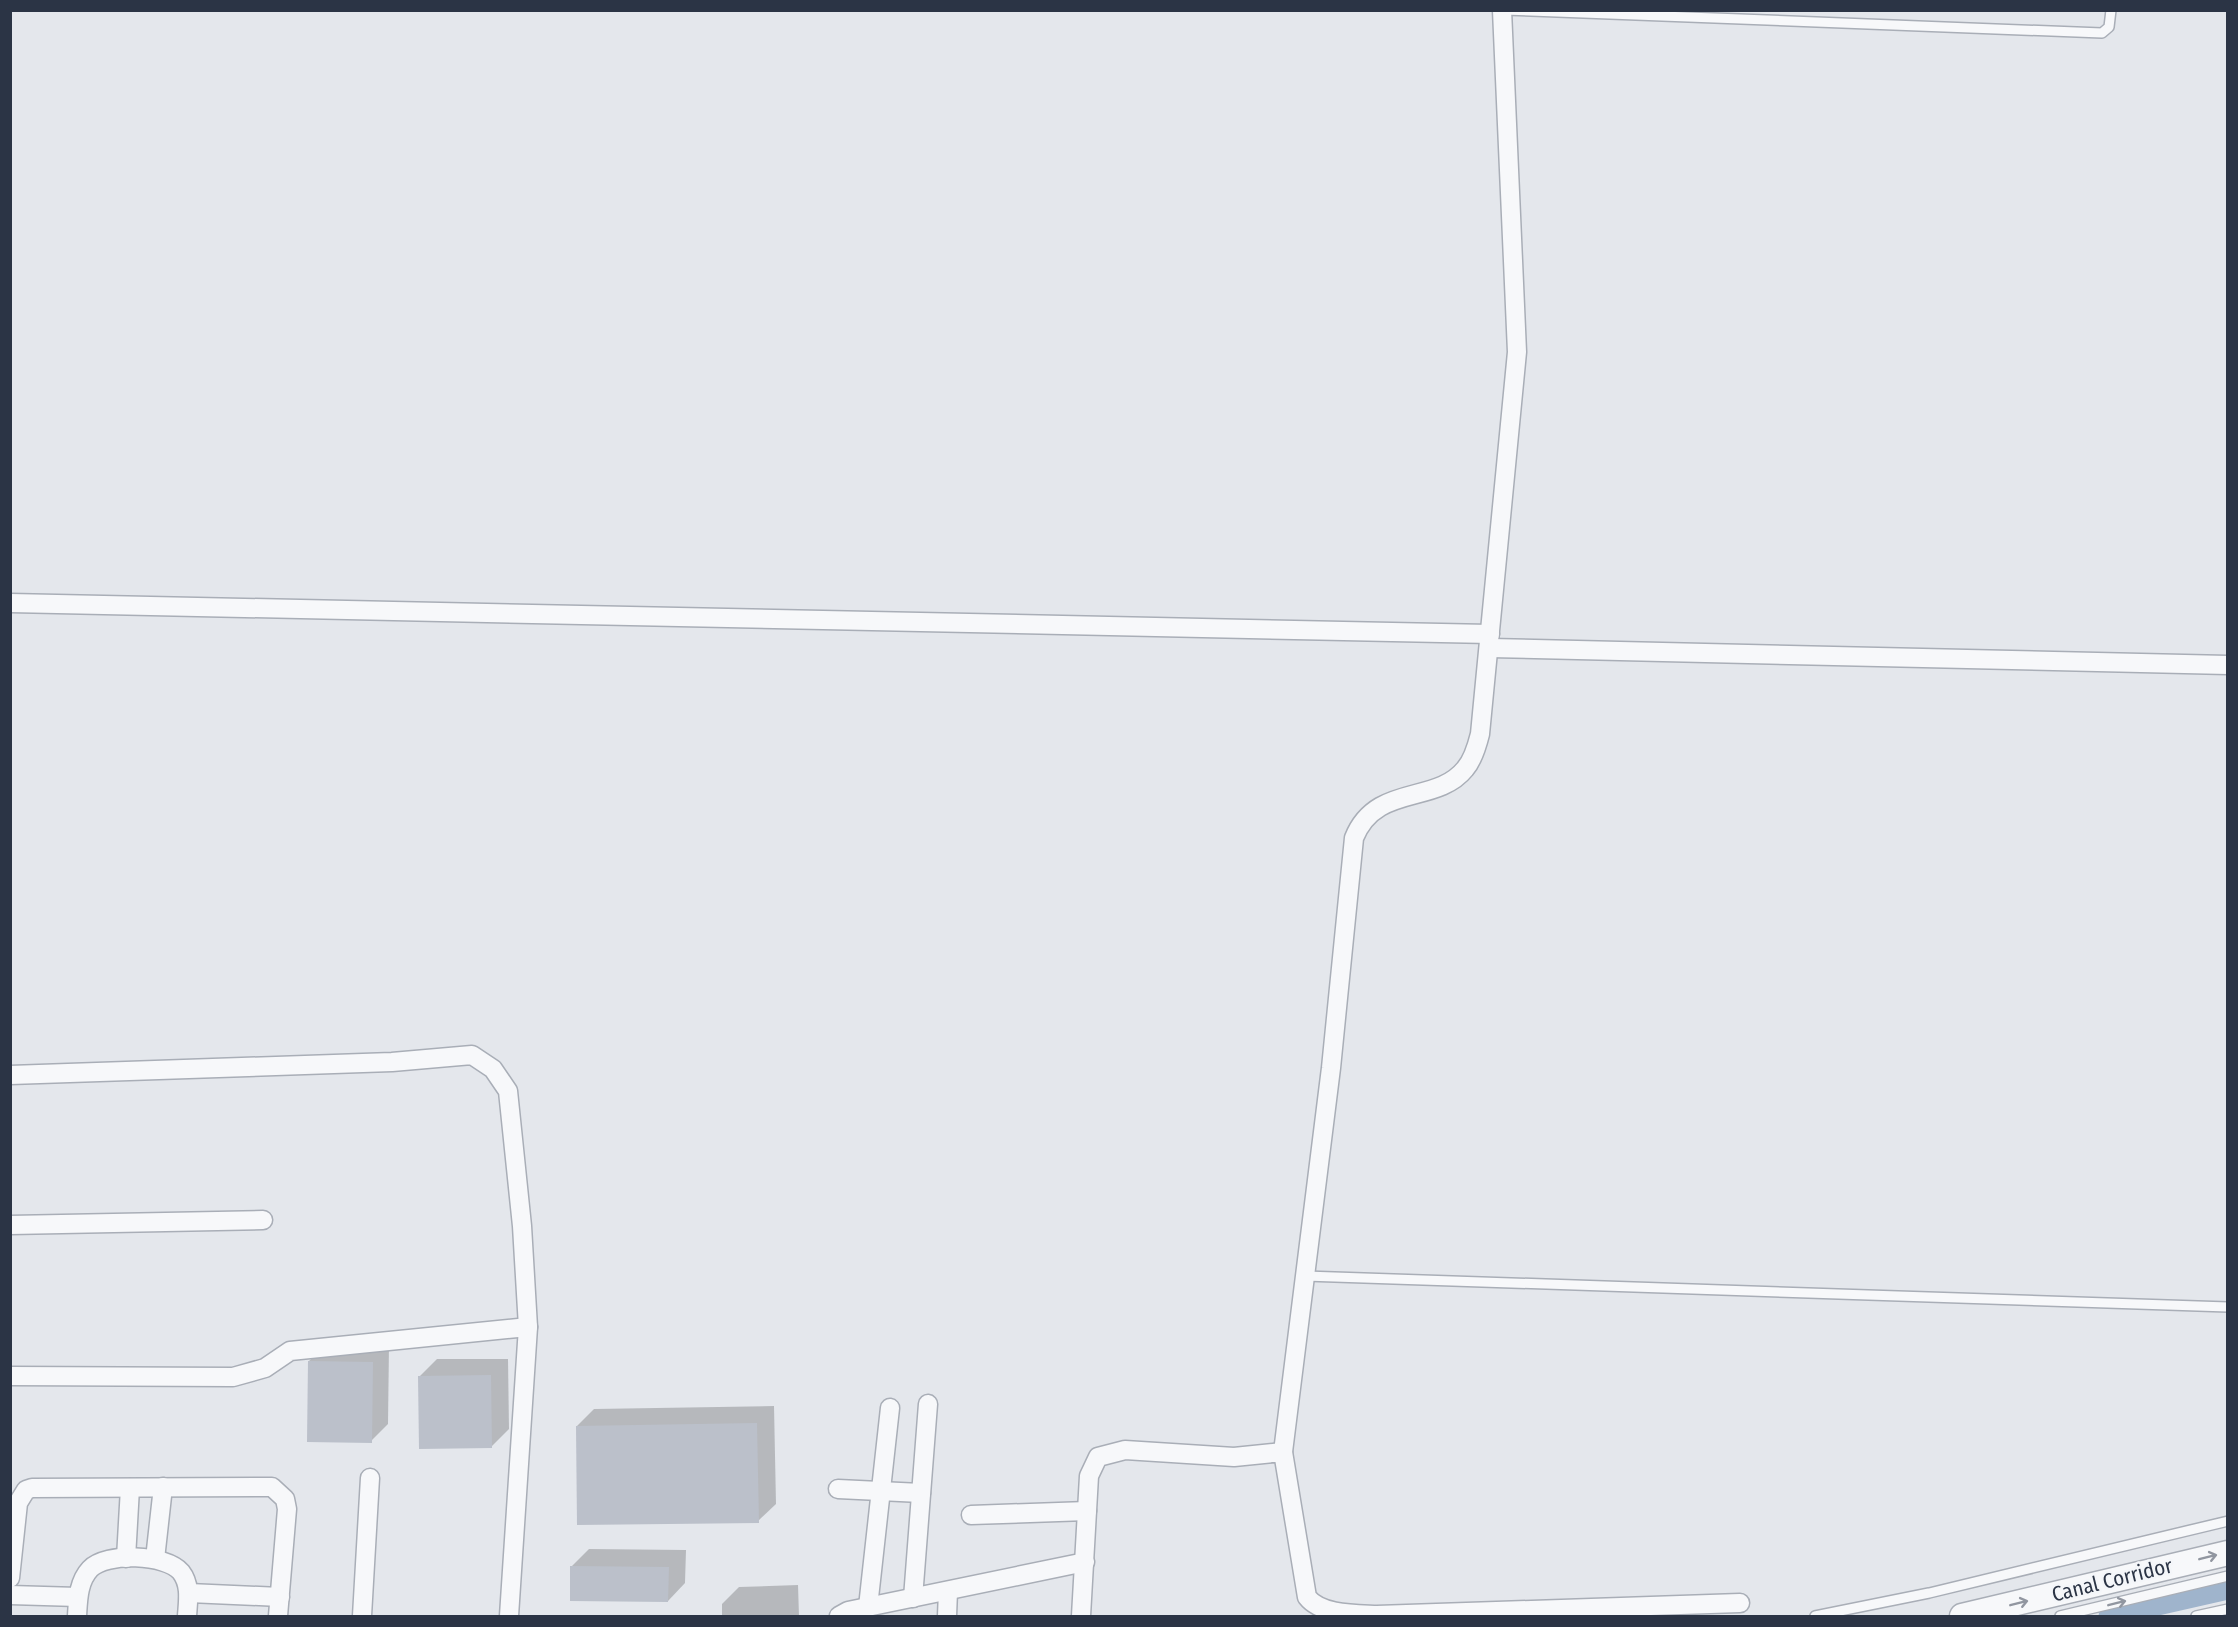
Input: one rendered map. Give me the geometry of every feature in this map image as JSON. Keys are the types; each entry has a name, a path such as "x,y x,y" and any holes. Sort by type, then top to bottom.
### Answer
{"street":[{"path":"1503,10 1517,352 1480,734 1465,769 1444,784 1380,806 1367,816 1354,838 1331,1068 1283,1452 1307,1597 1315,1605 1337,1611 1377,1615 1740,1603"},
{"path":"10,603 1490,641 2228,664"},
{"path":"10,1075 392,1062 472,1055 494,1069 508,1091 522,1226 528,1327 509,1617"},
{"path":"10,1225 263,1220"},
{"path":"10,1376 233,1377 265,1368 290,1351 528,1327"},
{"path":"913,1598 928,1404"},
{"path":"868,1607 890,1408"},
{"path":"1081,1617 1089,1476 1098,1457 1125,1450 1234,1457 1283,1452"},
{"path":"362,1617 370,1478"},
{"path":"10,1578 18,1503 26,1490 32,1488 272,1487 285,1499 287,1509 278,1617"},
{"path":"126,1558 130,1488"},
{"path":"155,1559 163,1488"},
{"path":"838,1489 921,1493"},
{"path":"971,1515 1087,1511"},
{"name":"Canal Corridor","path":"1962,1617 2228,1553"},
{"path":"77,1617 78,1597 83,1579 96,1564 126,1558 155,1559 167,1562 179,1570 186,1579 189,1593 187,1617"},
{"path":"839,1617 848,1611 1084,1562"},
{"path":"947,1617 948,1591"},
{"path":"189,1593 280,1597"},
{"path":"10,1595 78,1597"}],"lane":[{"path":"1503,10 2102,33 2109,27 2111,10"},
{"path":"1305,1276 2228,1307"},
{"path":"1815,1617 1929,1593 2228,1521"},
{"path":"2060,1617 2228,1576"},
{"path":"2196,1617 2228,1609"}],"building":[{"path":"308,1361 373,1362 372,1443 307,1442"},
{"path":"491,1375 492,1448 419,1449 418,1376"},
{"path":"757,1423 759,1523 577,1525 576,1426"},
{"path":"570,1566 669,1567 668,1602 570,1601"}],"waterway":[{"path":"2109,1616 2228,1589"}]}
